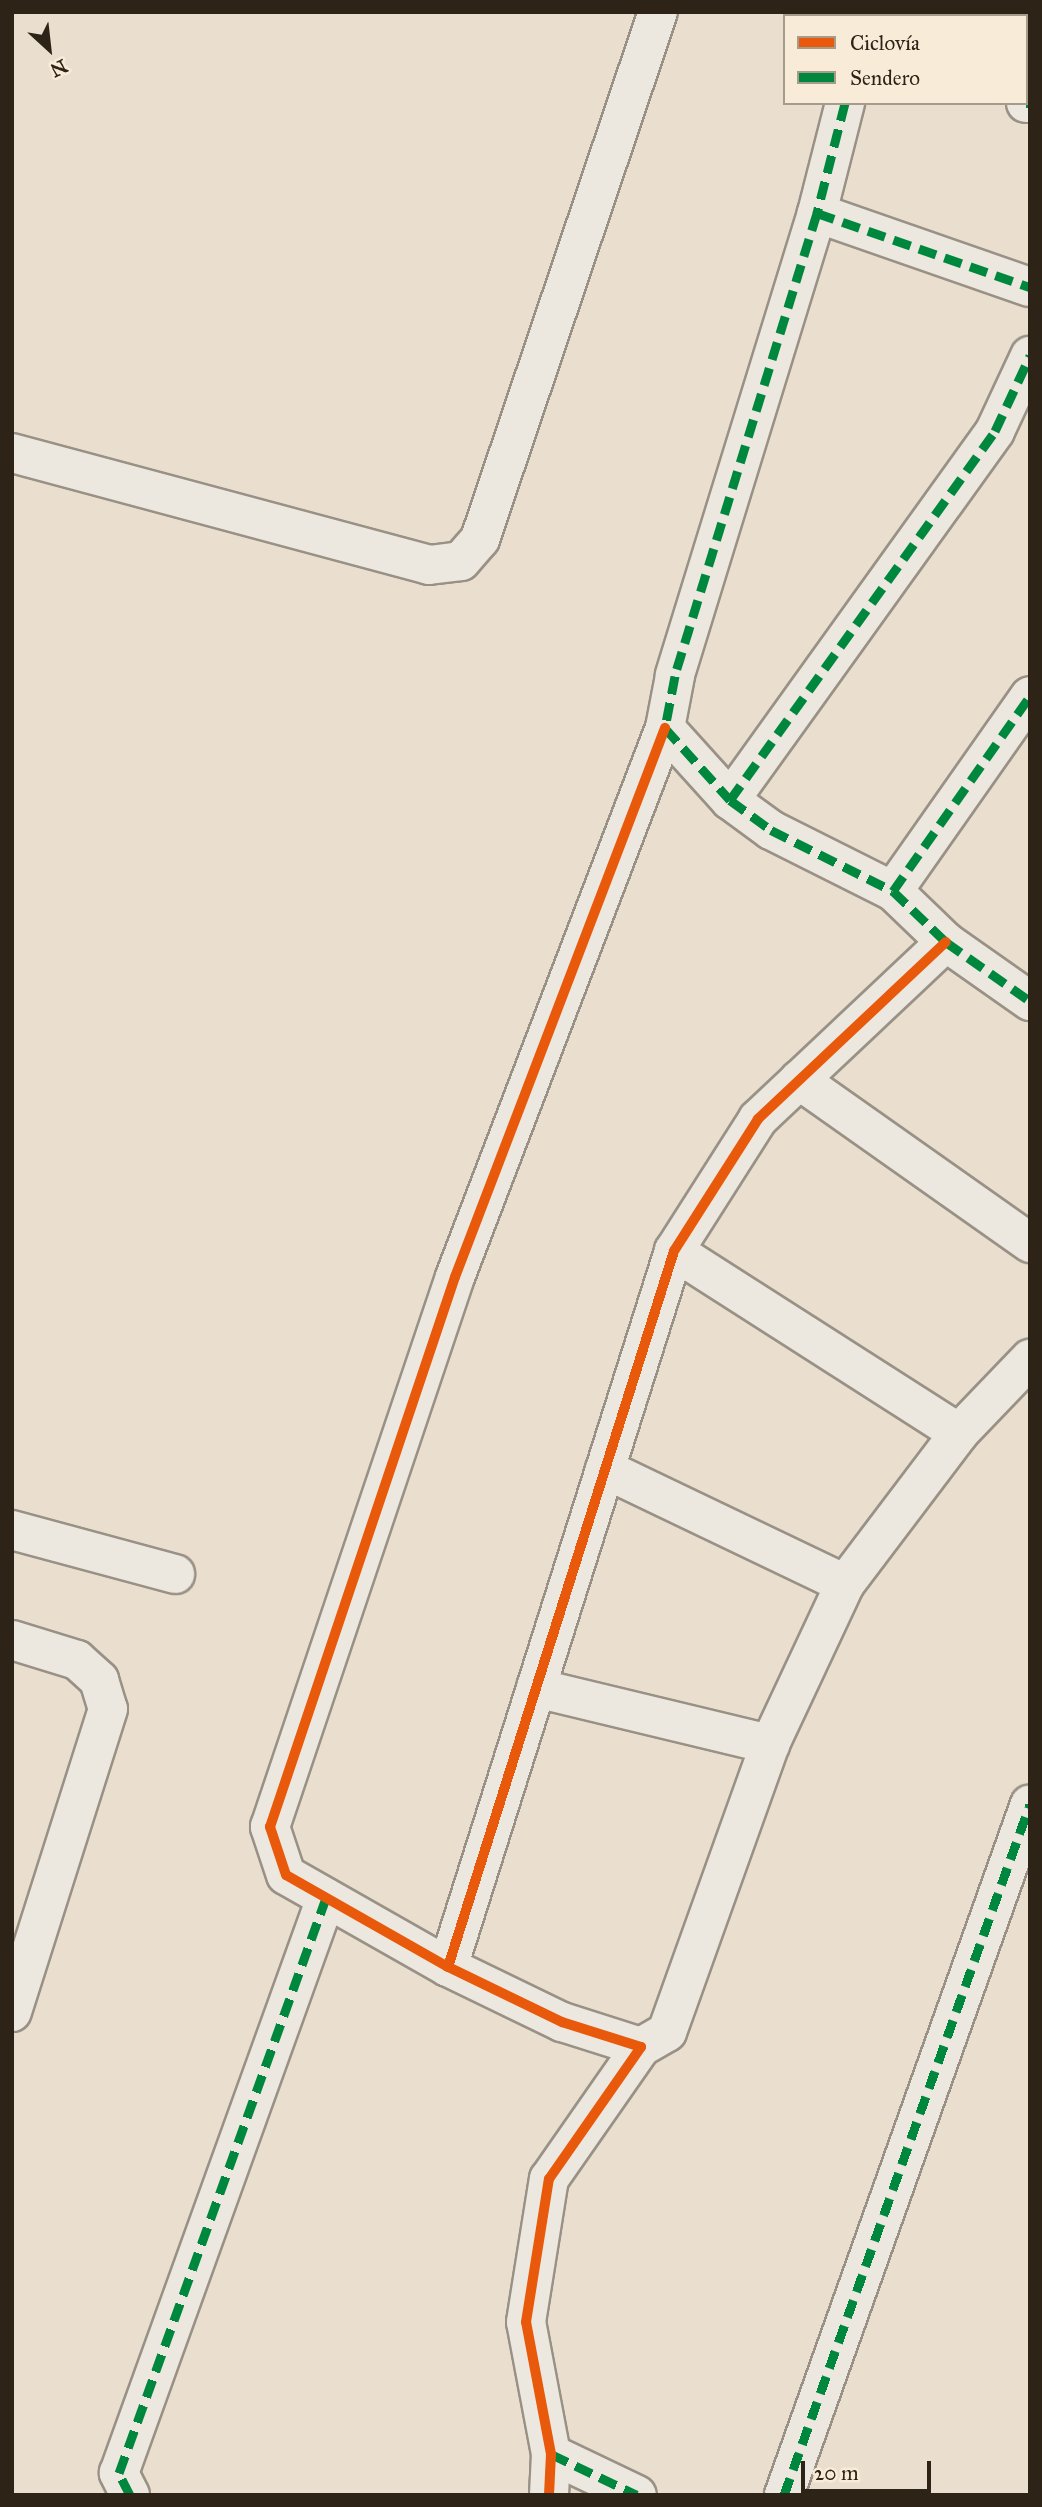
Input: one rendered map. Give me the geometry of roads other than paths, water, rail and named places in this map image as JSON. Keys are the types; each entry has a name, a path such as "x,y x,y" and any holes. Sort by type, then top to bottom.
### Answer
{"street":[{"path":"12,453 429,565 461,561 480,539 658,12"},
{"path":"641,2047 562,2022 447,1967 286,1875 270,1827 455,1277 665,728 674,676 817,213 844,105"},
{"path":"817,213 1030,287"},
{"path":"730,800 995,431 1030,356"},
{"path":"892,891 1030,696"},
{"path":"665,728 730,800 771,830 892,891 946,942 1030,1001"},
{"path":"447,1967 674,1251 758,1119 946,942"},
{"path":"799,1080 1030,1243"},
{"path":"674,1251 959,1433"},
{"path":"548,2495 551,2454 526,2322 549,2179 641,2047 667,2032 770,1744 845,1584 959,1433 1030,1359"},
{"path":"605,1469 845,1584"},
{"path":"12,1530 175,1574"},
{"path":"12,1640 77,1660 99,1680 108,1709 12,2012"},
{"path":"536,1688 770,1744"},
{"path":"784,2495 1030,1804"},
{"path":"130,2495 119,2473 326,1898"},
{"path":"551,2454 637,2495"}]}
